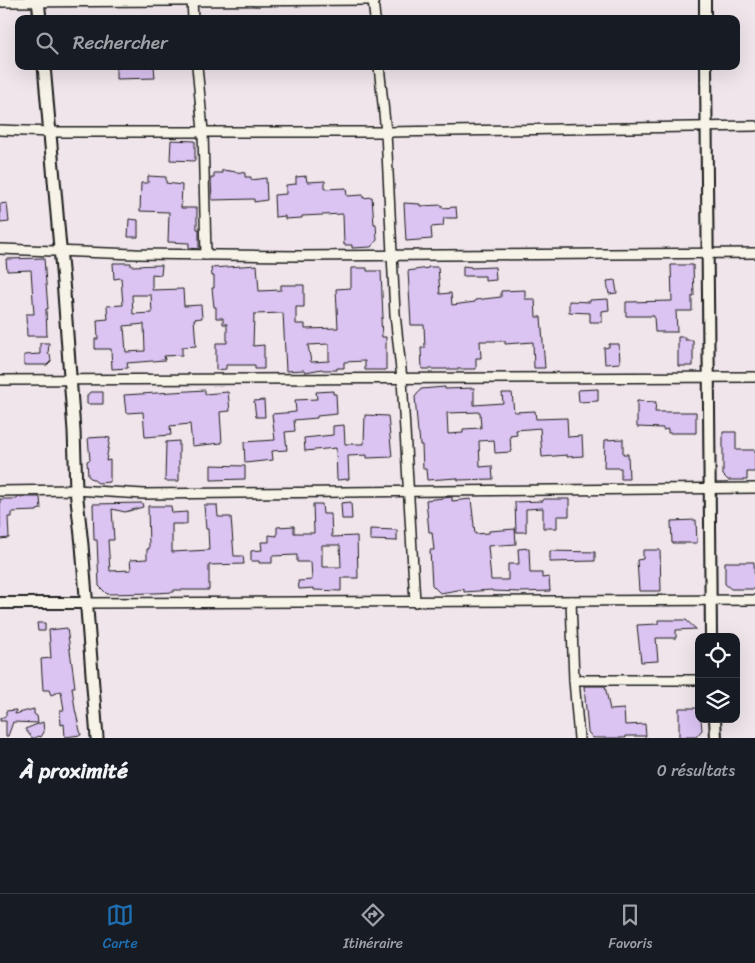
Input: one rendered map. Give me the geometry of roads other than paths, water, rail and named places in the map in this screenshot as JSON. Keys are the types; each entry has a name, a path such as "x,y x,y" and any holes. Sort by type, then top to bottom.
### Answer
{"main road":[{"path":"38,1 40,15"},
{"path":"44,70 61,251 76,490 97,738"}],"street":[{"path":"0,2 369,0"},
{"path":"373,0 375,15"},
{"path":"705,0 705,15"},
{"path":"192,1 193,15"},
{"path":"196,70 202,131 206,255"},
{"path":"380,70 386,132 395,314 402,378 415,602"},
{"path":"706,70 711,633"},
{"path":"0,130 51,132 386,132 755,126"},
{"path":"0,249 206,255 393,257 755,253"},
{"path":"0,380 755,377"},
{"path":"0,491 76,490 144,494 755,488"},
{"path":"0,603 755,600"},
{"path":"571,601 574,680 579,738"},
{"path":"574,680 695,680"},
{"path":"715,723 716,738"}]}
